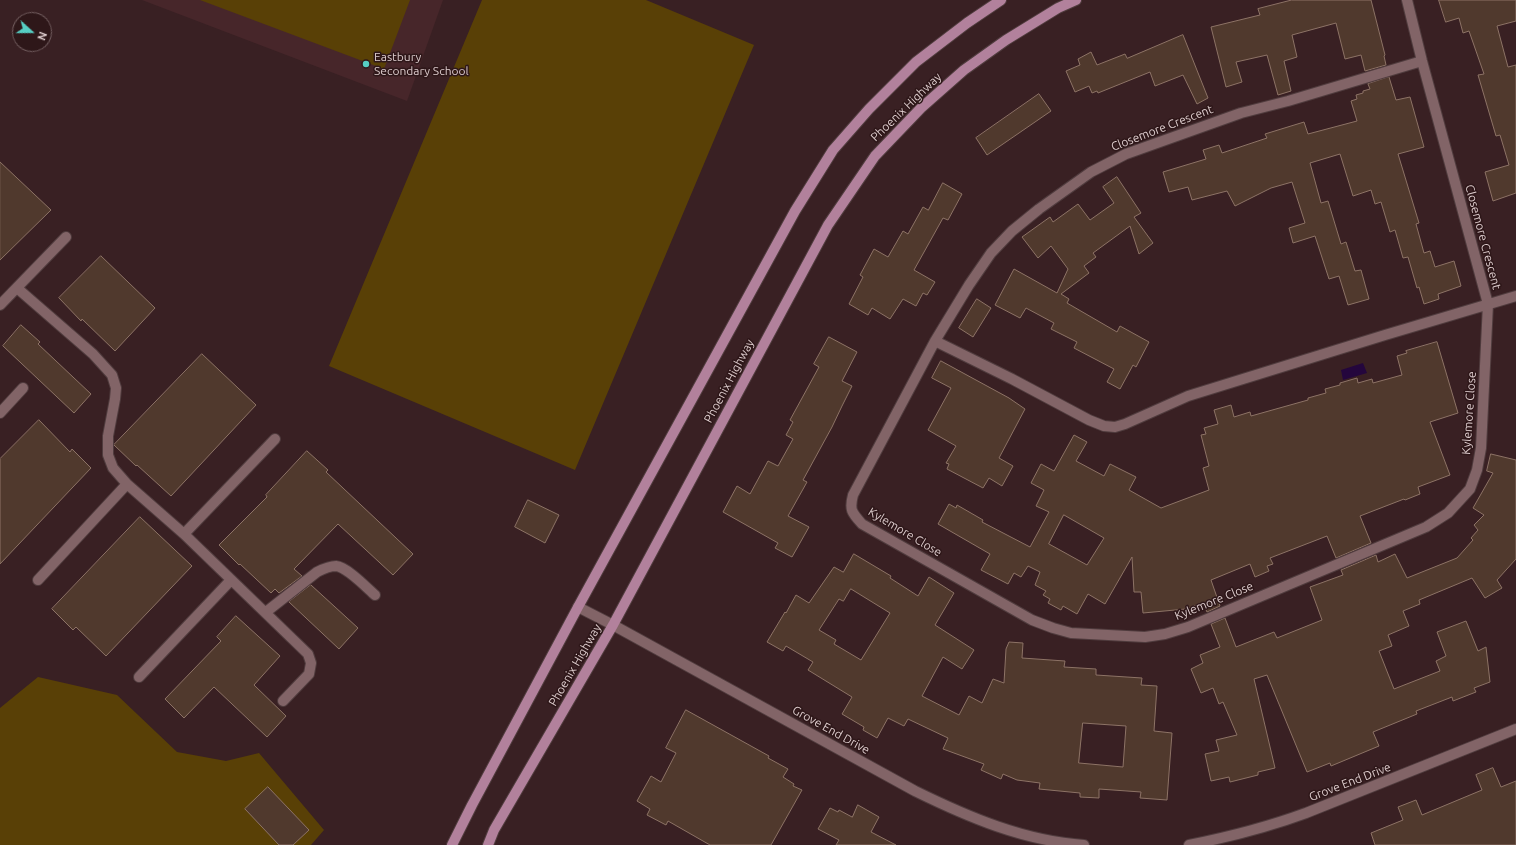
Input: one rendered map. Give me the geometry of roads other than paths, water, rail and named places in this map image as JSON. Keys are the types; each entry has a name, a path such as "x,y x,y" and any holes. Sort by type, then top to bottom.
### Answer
{"main road":[{"name":"Phoenix Highway","path":"452,845 472,804 578,607 795,212 833,150 869,109 916,62 967,23 1001,0"},
{"name":"Phoenix Highway","path":"488,845 494,830 613,625 828,225 875,156 921,108 964,70 1006,40 1058,8 1076,0"}],"street":[{"name":"Closemore Crescent","path":"1407,0 1488,304"},
{"name":"Closemore Crescent","path":"935,341 969,285 991,253 1012,231 1039,209 1091,172 1126,154 1241,113 1288,101 1422,60"},
{"path":"0,305 66,237"},
{"path":"16,288 93,354 112,375 116,388 108,436 108,455 113,468 127,484 184,534 308,654 311,663 309,674 283,701"},
{"path":"935,341 1012,379 1089,420 1104,426 1115,427 1188,396 1516,296"},
{"name":"Kylemore Close","path":"935,341 852,495 850,505 853,513 862,524 1032,620 1052,628 1071,633 1145,637 1165,634 1188,627 1426,527 1448,513 1470,489 1477,470 1481,448 1488,304"},
{"path":"0,413 22,388"},
{"path":"184,534 275,439"},
{"path":"38,580 127,484"},
{"path":"266,612 317,572 335,566 342,568 374,594"},
{"path":"138,677 231,580"},
{"name":"Grove End Drive","path":"578,607 915,791 973,818 1043,843 1084,845"},
{"name":"Grove End Drive","path":"1189,845 1227,838 1292,818 1516,729"}],"place":[{"name":"Eastbury Secondary School","path":"366,64"}]}
